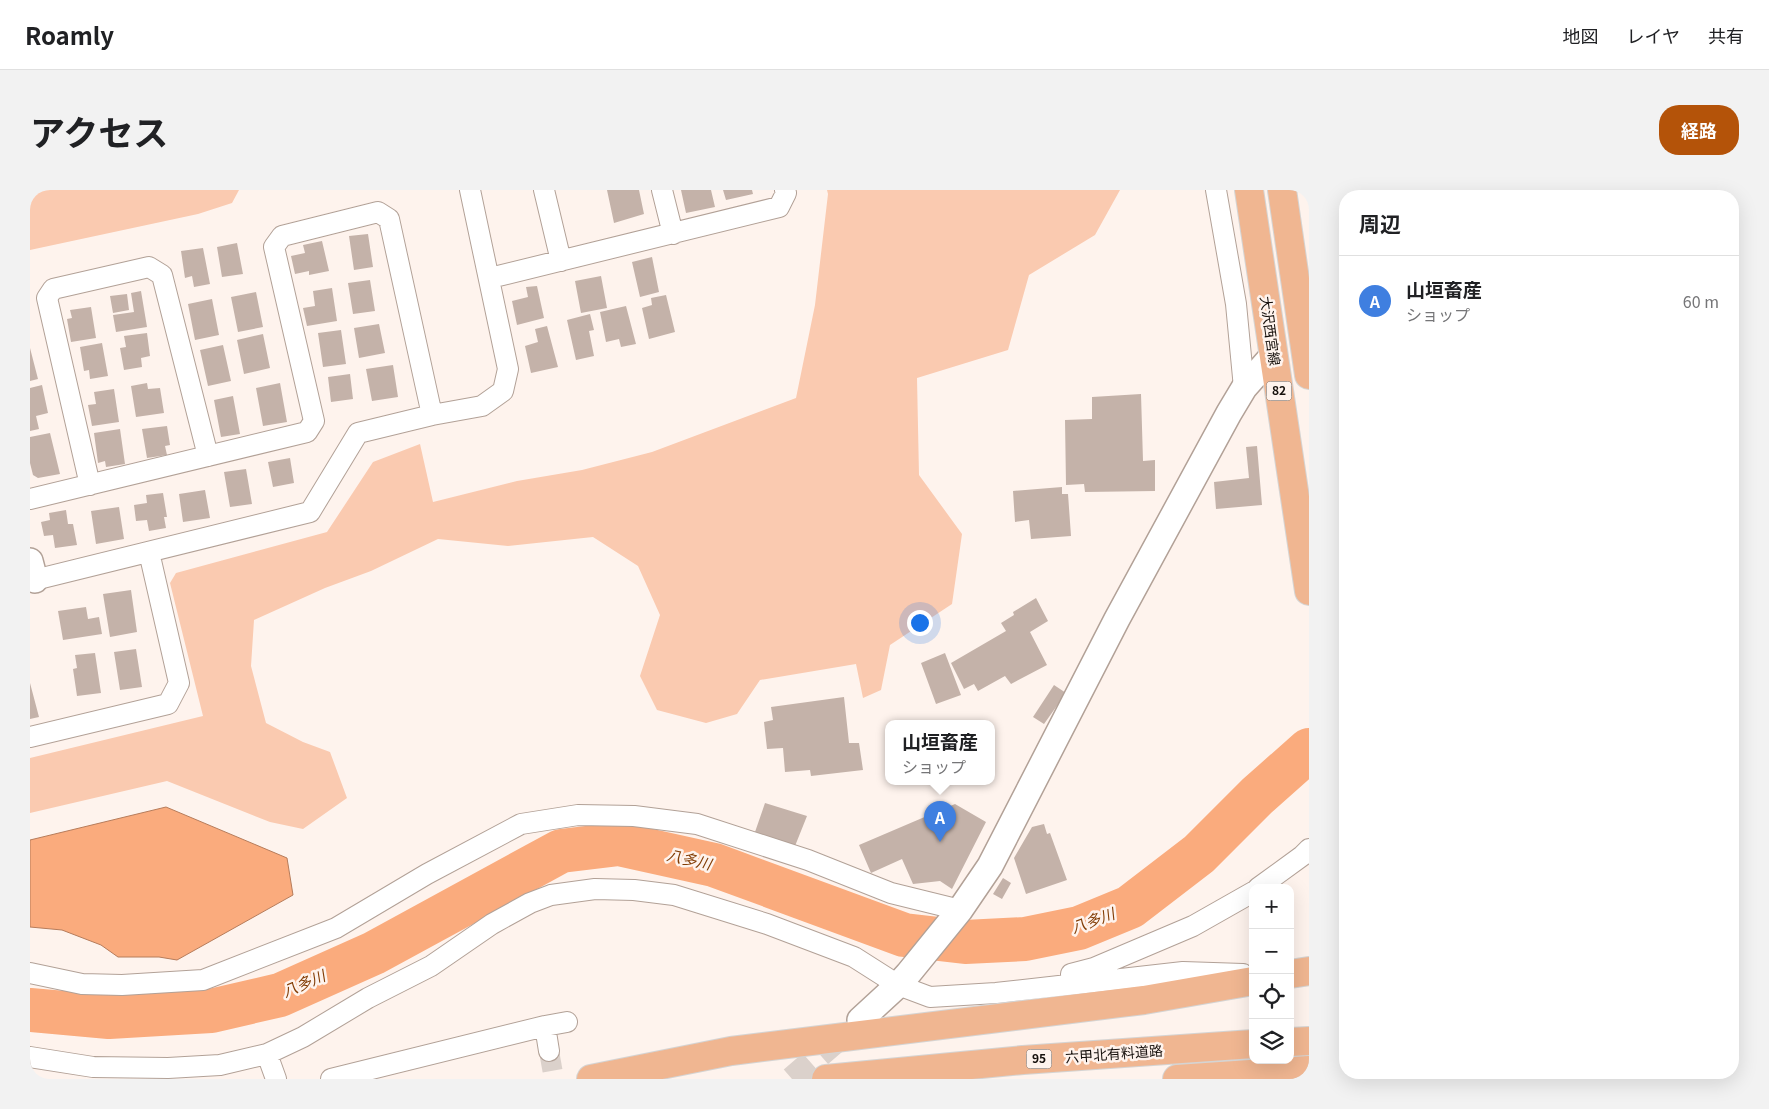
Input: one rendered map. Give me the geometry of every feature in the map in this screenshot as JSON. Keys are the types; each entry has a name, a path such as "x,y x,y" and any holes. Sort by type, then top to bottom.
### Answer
{"main road":[{"name":"大沢西宮線","path":"1249,190 1309,591"},
{"name":"82","path":"1282,190 1309,375"},
{"path":"1294,974 1309,972"},
{"path":"591,1079 730,1051 1144,1000 1249,982"},
{"path":"1294,1042 1309,1042"},
{"name":"六甲北有料道路","path":"826,1079 1014,1061 1249,1044"},
{"path":"1177,1079 1309,1070"}],"street":[{"path":"32,574 149,552 310,512 358,433 432,415 482,406 503,391 508,369 470,190"},
{"path":"544,190 562,261"},
{"path":"662,190 673,234"},
{"path":"490,278 779,207 786,194 785,190"},
{"path":"1216,190 1236,304 1244,388"},
{"path":"30,500 307,432 314,421 274,247 282,236 378,212 389,219 432,415"},
{"path":"90,485 47,298 53,289 149,267 162,275 208,456"},
{"path":"860,1020 903,980 960,910 990,866 1117,619 1229,413 1244,388 1274,354"},
{"path":"30,737 168,704 179,683 149,552"},
{"path":"30,973 82,984 122,985 203,980 336,928 428,874 521,824 578,815 634,816 697,824 808,860 891,893 960,910"},
{"path":"1264,884 1309,849"},
{"path":"30,1057 93,1067 168,1068 220,1065 267,1054 303,1037 368,998 431,966 492,924 530,903 551,895 595,889 634,890 674,896 766,924 854,957 903,980 930,997 1183,972 1249,975"},
{"path":"1009,990 1094,968 1138,951 1194,926 1249,894"},
{"path":"331,1079 567,1022"},
{"path":"545,1026 549,1051"},
{"path":"267,1054 276,1079"}],"shaded area":[{"path":"30,190 239,190 232,203 198,214 30,250"},
{"path":"827,190 1120,190 1095,235 1029,275 1008,350 917,378 919,475 962,534 952,604 890,645 881,690 863,698 856,664 760,680 737,714 706,723 657,710 640,676 660,615 638,566 593,537 508,546 438,539 371,571 325,588 254,620 251,666 266,723 303,742 330,752 347,798 303,829 270,822 167,781 30,813 30,758 203,716 170,583 176,573 327,532 373,462 420,444 433,502 517,481 582,470 652,452 796,398 815,305"},
{"path":"166,807 287,858 293,895 177,960 159,957 118,957 101,945 62,930 30,927 30,840"}],"building":[{"path":"607,190 639,190 644,214 614,223"},
{"path":"681,190 711,190 715,207 686,213"},
{"path":"723,190 752,190 753,194 726,200"},
{"path":"368,234 373,267 354,270 349,236"},
{"path":"322,241 329,271 309,275 309,271 295,274 291,256 305,253 303,245"},
{"path":"237,243 243,274 222,277 217,247"},
{"path":"203,248 210,284 194,287 192,276 185,278 181,251"},
{"path":"652,257 659,292 640,297 632,262"},
{"path":"601,276 607,308 581,313 575,281"},
{"path":"370,280 375,311 353,314 348,283"},
{"path":"537,286 544,318 517,325 512,301 528,297 526,287"},
{"path":"332,288 337,321 307,326 303,308 315,306 313,291"},
{"path":"141,291 147,327 116,332 113,315 134,312 131,293"},
{"path":"256,292 263,327 238,332 231,297"},
{"path":"127,294 129,310 113,313 110,296"},
{"path":"666,295 675,332 649,339 642,308 652,305 651,298"},
{"path":"212,299 219,335 195,340 188,304"},
{"path":"626,306 636,344 621,347 619,339 606,342 600,312"},
{"path":"91,307 96,338 71,342 67,319 72,318 70,310"},
{"path":"590,314 594,330 589,331 594,356 576,360 567,320"},
{"path":"379,324 385,353 359,358 354,328"},
{"path":"547,326 558,367 531,373 525,346 538,342 535,329"},
{"path":"341,330 346,364 323,367 318,333"},
{"path":"147,333 150,356 141,358 142,367 124,370 120,348 126,347 124,336"},
{"path":"263,334 270,368 244,374 237,340"},
{"path":"102,343 108,376 90,379 89,370 84,371 80,347"},
{"path":"223,345 231,381 208,386 200,350"},
{"path":"30,348 38,379 30,381"},
{"path":"393,365 398,397 372,401 366,369"},
{"path":"350,374 353,399 331,402 328,377"},
{"path":"147,383 148,389 160,388 164,413 136,417 131,386"},
{"path":"280,383 287,422 263,426 256,388"},
{"path":"42,385 48,413 36,416 39,429 30,431 30,388"},
{"path":"114,389 119,422 92,426 88,405 96,404 94,392"},
{"path":"1141,394 1143,461 1155,460 1155,491 1085,492 1084,484 1066,485 1065,420 1092,419 1092,397"},
{"path":"233,396 240,434 221,437 214,400"},
{"path":"167,426 170,445 165,446 167,455 147,458 142,429"},
{"path":"120,429 125,464 106,467 105,461 98,463 94,433"},
{"path":"50,433 60,474 38,478 33,475 30,463 30,437"},
{"path":"1257,446 1262,505 1216,509 1214,482 1249,478 1246,447"},
{"path":"290,458 294,483 273,487 268,462"},
{"path":"246,469 252,504 230,507 224,472"},
{"path":"1062,487 1062,494 1068,494 1071,536 1031,539 1029,520 1015,522 1013,491"},
{"path":"205,490 210,518 183,522 179,494"},
{"path":"163,493 167,517 164,517 166,528 149,531 147,520 136,521 134,505 147,503 146,495"},
{"path":"119,507 124,539 96,544 91,511"},
{"path":"66,510 68,524 73,524 77,545 55,548 53,535 44,536 41,522 50,520 49,513"},
{"path":"131,590 137,632 110,637 103,594"},
{"path":"1036,598 1048,621 1030,632 1047,665 1011,684 1005,676 978,691 974,684 964,689 951,663 1006,631 1001,623 1014,615 1013,612"},
{"path":"86,607 88,619 99,617 102,634 63,640 58,611"},
{"path":"136,649 142,687 120,690 114,652"},
{"path":"95,653 101,693 77,696 73,669 77,668 75,655"},
{"path":"945,653 961,695 936,704 921,663"},
{"path":"30,683 39,717 30,719"},
{"path":"1054,685 1066,693 1044,724 1033,717"},
{"path":"844,697 849,743 859,743 863,770 811,776 810,770 785,772 783,748 767,749 764,722 773,720 771,707"},
{"path":"765,803 807,816 795,846 755,832"},
{"path":"955,804 986,822 952,889 940,881 913,884 902,859 871,873 859,845"},
{"path":"1044,824 1047,834 1050,833 1067,880 1026,894 1014,858 1032,827"},
{"path":"1003,878 1011,883 1002,899 993,894"}],"waterway":[{"name":"八多川","path":"30,1010 109,1017 211,1011 280,995 374,953 561,851 619,844 714,865 904,935 965,942 1025,939 1079,928 1130,907 1199,854 1257,796 1309,750"}],"tunnel":[{"path":"792,1079 847,1031"},
{"path":"549,1051 554,1079"}],"place":[{"name":"山垣畜産","path":"940,842"}]}
